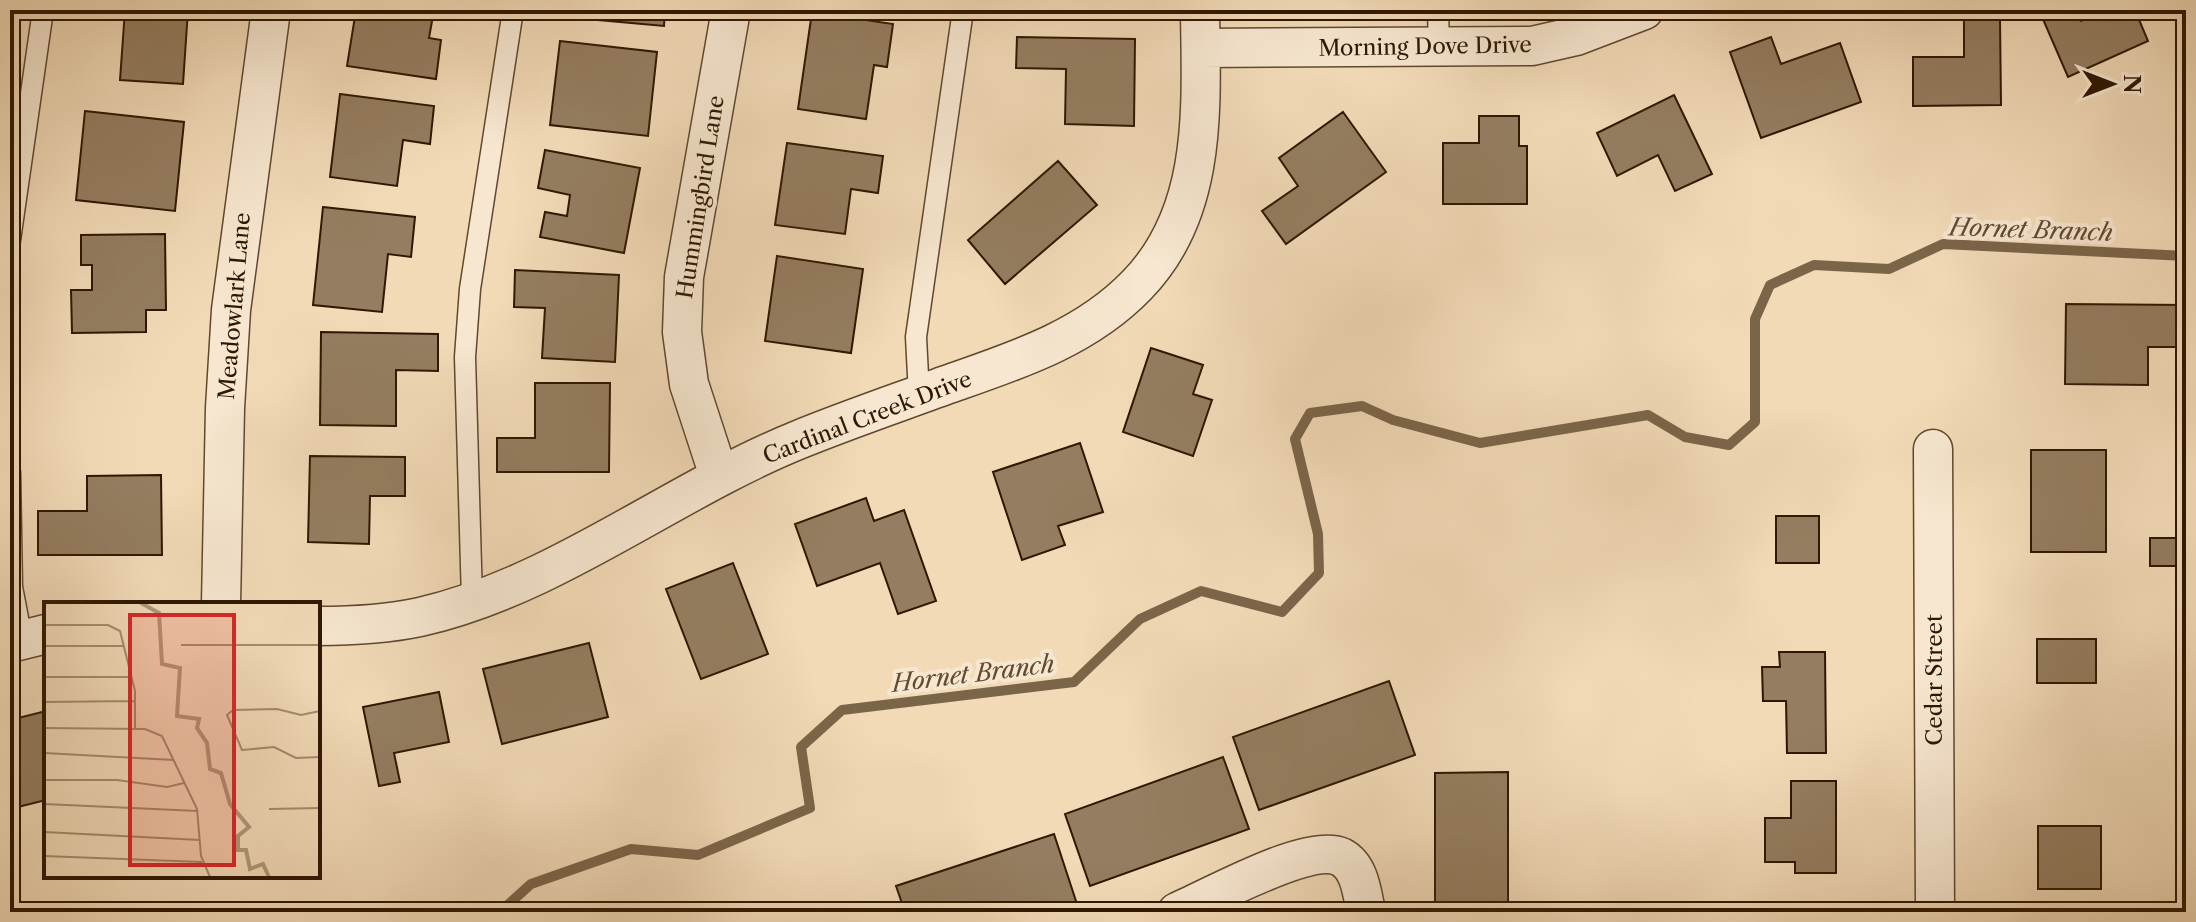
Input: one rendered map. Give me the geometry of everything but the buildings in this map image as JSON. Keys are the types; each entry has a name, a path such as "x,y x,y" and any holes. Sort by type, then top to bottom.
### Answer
{"street":[{"name":"Meadowlark Lane","path":"221,602 225,408 231,310 271,10"},
{"name":"Hummingbird Lane","path":"719,476 689,384 682,332 684,277 731,10"},
{"name":"Cardinal Creek Drive","path":"320,626 360,626 421,617 472,600 549,568 719,476 797,441 1046,350 1094,321 1137,285 1163,252 1183,217 1196,160 1200,10"},
{"name":"Morning Dove Drive","path":"1201,48 1532,46 1604,28 1644,10"},
{"name":"Cedar Street","path":"1933,449 1935,912"},
{"path":"1177,912 1298,859 1321,854 1340,856 1353,867 1366,912"}],"lane":[{"path":"10,240 43,10"},
{"path":"472,600 465,357 474,258 513,10"},
{"path":"919,395 916,337 963,10"},
{"path":"1438,10 1439,48"},
{"path":"10,473 12,587 26,639"}],"waterway":[{"name":"Hornet Branch","path":"500,912 531,884 631,849 698,855 810,808 801,747 842,710 1074,682 1140,619 1201,591 1282,612 1319,573 1318,534 1295,439 1310,413 1362,406 1393,420 1480,443 1648,415 1685,437 1729,445 1755,422 1755,319 1770,285 1814,265 1889,269 1943,244 2186,256"}]}
